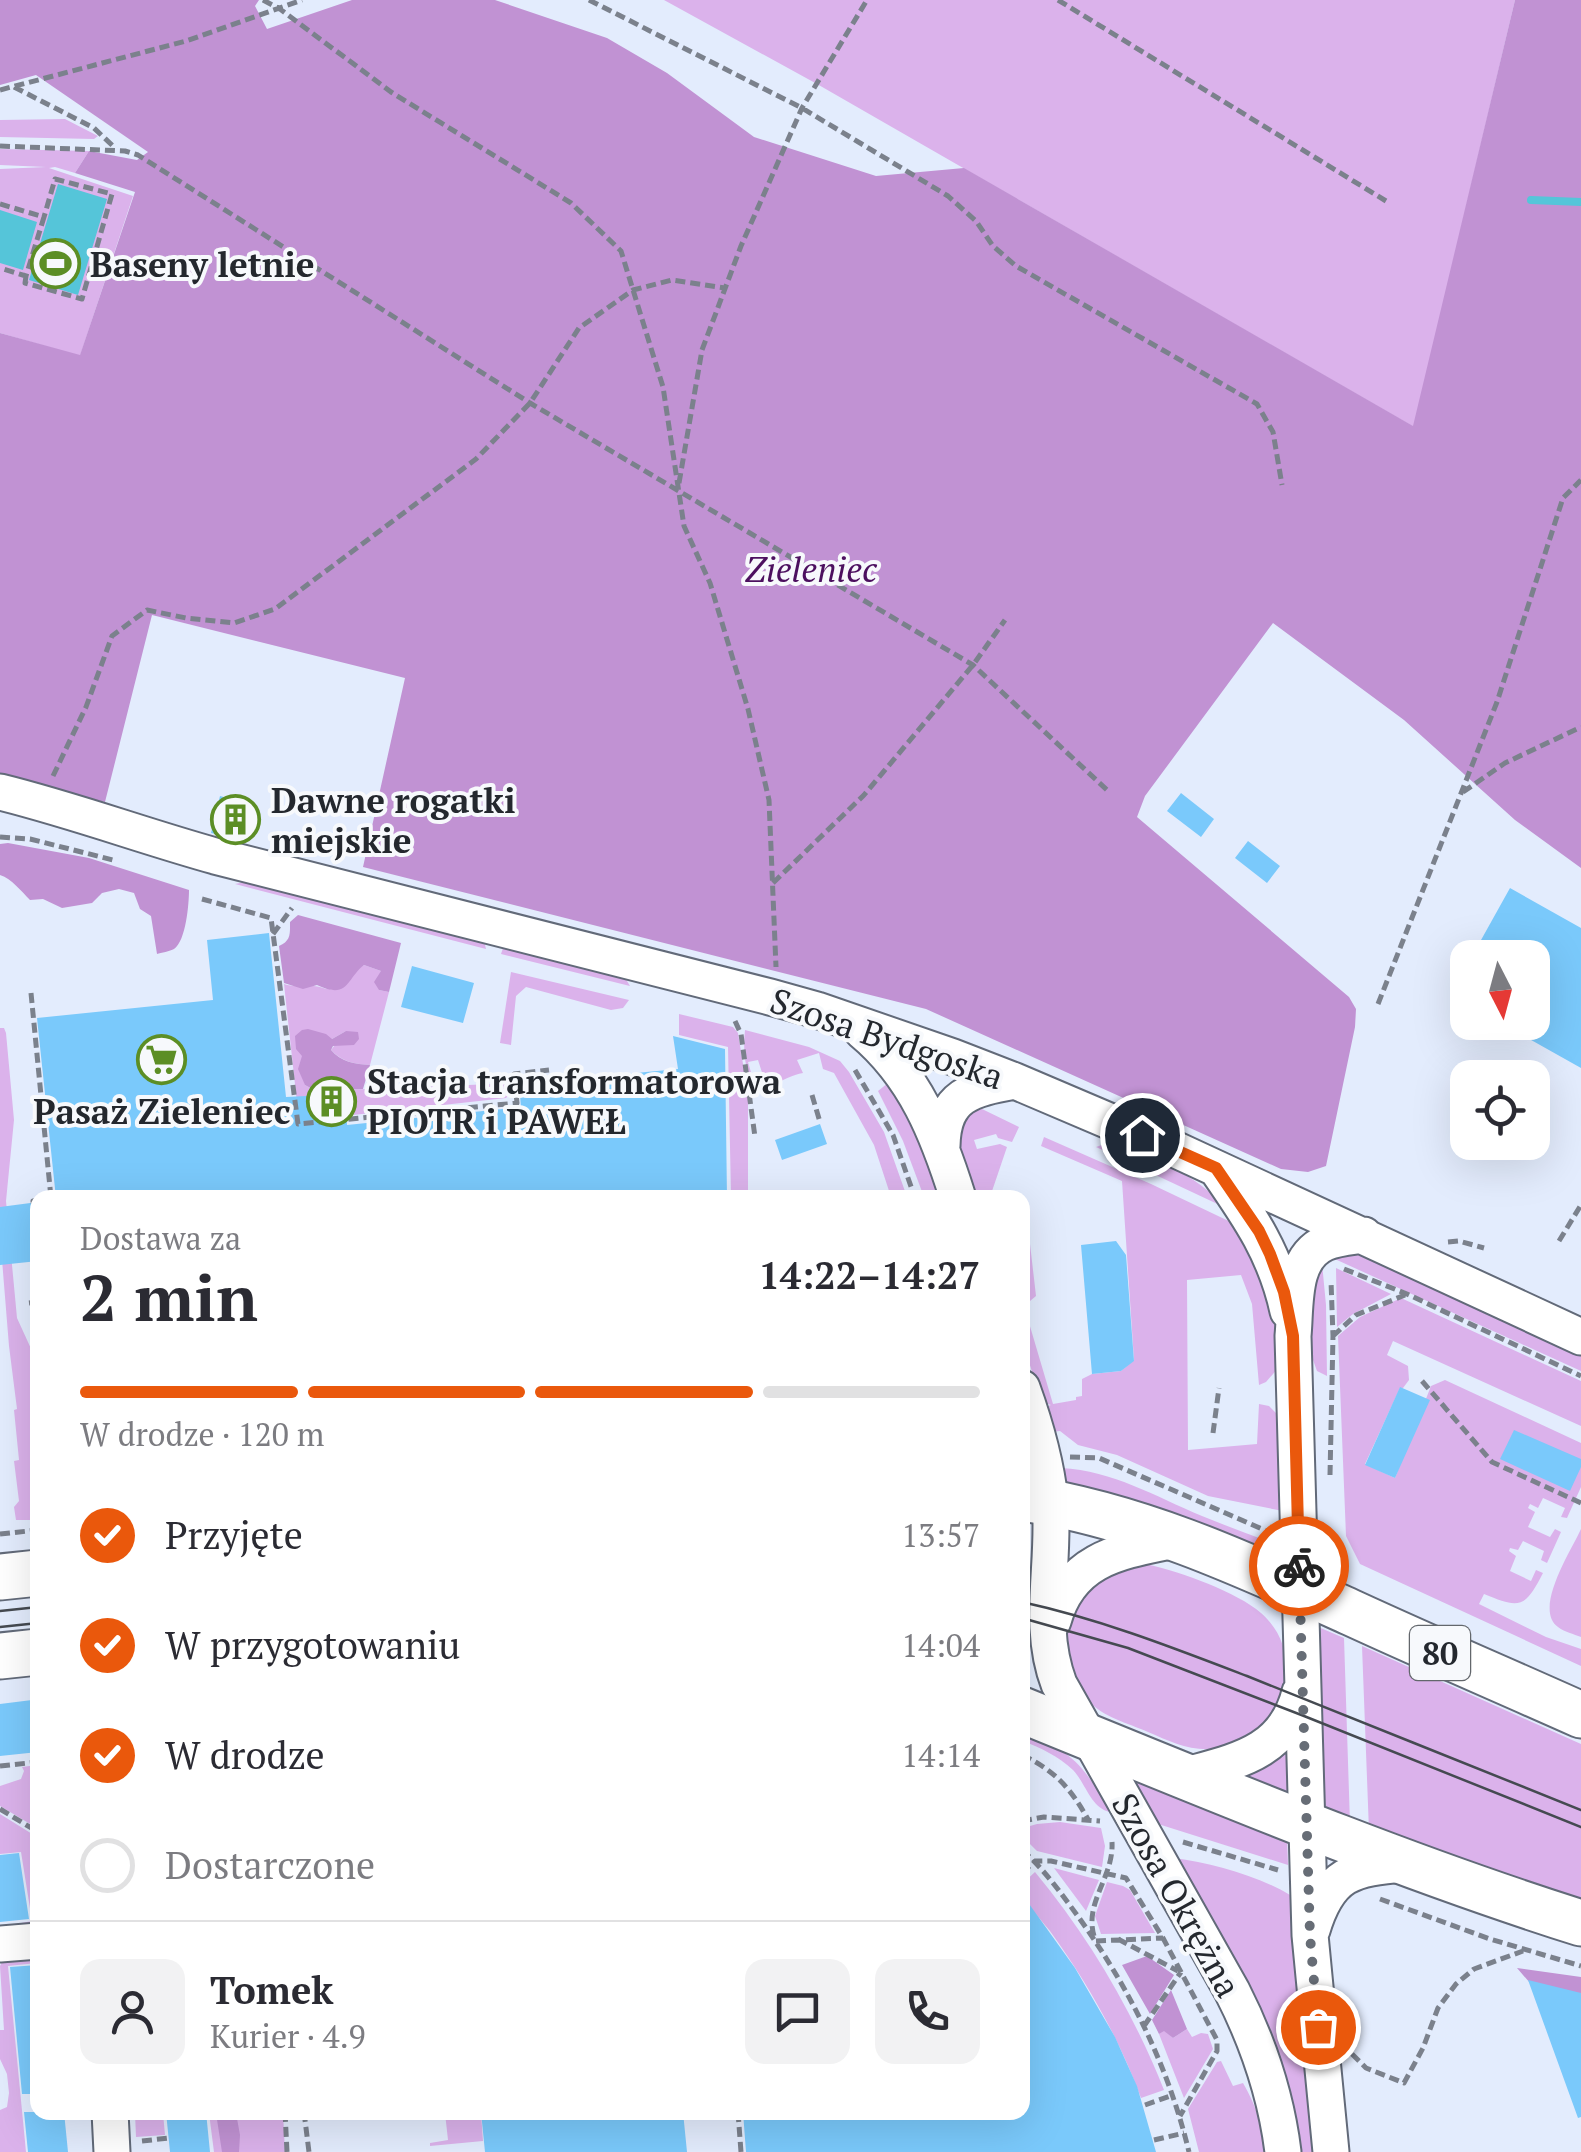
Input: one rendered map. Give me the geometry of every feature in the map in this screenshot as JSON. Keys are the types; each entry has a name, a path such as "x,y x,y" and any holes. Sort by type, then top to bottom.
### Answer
{"main road":[{"name":"80","path":"1036,1500 1092,1511 1180,1539 1581,1716"},
{"path":"0,1656 30,1653"},
{"path":"1030,1713 1307,1826 1394,1881 1581,1923"}],"street":[{"name":"Szosa Bydgoska","path":"0,792 40,802 145,853"},
{"name":"Szosa Bydgoska","path":"0,816 19,816 145,853 754,993 849,1021 1015,1081 1216,1168 1581,1337"},
{"path":"849,1021 893,1060 921,1100 942,1146 956,1190"},
{"path":"942,1146 944,1119 960,1098 977,1089 1015,1081"},
{"path":"1216,1168 1270,1254 1284,1292 1293,1336"},
{"path":"1293,1336 1302,1264 1322,1244 1364,1236"},
{"name":"Szosa Okrężna","path":"1293,1336 1310,1936 1331,2152"},
{"name":"Szosa Okrężna","path":"1030,1414 1043,1454 1036,1500 1048,1647 1060,1684 1251,2030 1272,2092 1283,2152"},
{"path":"1048,1647 1056,1609 1076,1578 1104,1558 1180,1539"},
{"name":"Szosa Okrężna","path":"1183,1776 1259,1750 1283,1731 1295,1712 1304,1680"},
{"path":"1310,1936 1326,1896 1350,1873 1364,1868 1394,1881"},
{"path":"0,1944 30,1942"},
{"path":"113,2120 122,2147"}],"path":[{"path":"263,0 392,92 571,203 621,250 663,387 684,526 710,583 748,709 769,800 778,959"},
{"path":"280,10 287,0"},
{"path":"0,90 186,41 302,0"},
{"path":"589,0 802,108 948,196 976,221 992,246 1016,266 1257,404 1273,432 1282,485"},
{"path":"678,490 702,350 741,246 802,108 867,0"},
{"path":"1058,0 1386,201"},
{"path":"14,88 94,128 117,150"},
{"path":"0,146 117,150 152,164 530,403 973,665 1107,790"},
{"path":"54,178 112,194 82,299 25,283 26,276 54,178"},
{"path":"0,204 44,217"},
{"path":"0,268 26,276"},
{"path":"40,802 86,707 112,636 147,610 234,623 275,609 476,460 530,403 578,328 632,290 672,280 725,288"},
{"path":"1378,1004 1497,702 1563,498 1581,480"},
{"path":"772,885 864,796 1006,620"},
{"path":"1460,794 1505,763 1581,728"},
{"path":"0,837 145,853"},
{"path":"202,900 271,918 298,1124 517,1104 514,1074 549,1070"},
{"path":"273,934 292,908"},
{"path":"32,994 50,1190"},
{"path":"734,1021 740,1034 755,1137"},
{"path":"848,1061 893,1135 912,1190"},
{"path":"812,1095 820,1122"},
{"path":"1558,1241 1581,1205"},
{"path":"1330,1263 1407,1294 1581,1376"},
{"path":"1330,1282 1330,1482"},
{"path":"1333,1336 1356,1314 1407,1294"},
{"path":"1422,1381 1492,1462 1581,1503"},
{"path":"1213,1433 1219,1388"},
{"path":"8,1562 30,1539"},
{"path":"1030,1759 1060,1779 1089,1821"},
{"path":"0,1766 30,1762"},
{"path":"0,1809 30,1827"},
{"path":"1030,1820 1104,1821 1109,1829 1112,1852 1108,1874 1091,1913 1095,1940"},
{"path":"1178,1840 1290,1874"},
{"path":"1030,1857 1095,1940 1125,1988 1172,2095 1188,2152"},
{"path":"1030,1866 1035,1861 1050,1861 1126,1878 1217,2040 1217,2051 1180,2116"},
{"path":"1394,1881 1526,1950 1581,1966"},
{"path":"1118,1938 1181,1972"},
{"path":"1095,1940 1162,1938"},
{"path":"1352,2054 1366,2068 1404,2083 1438,2008 1456,1984 1474,1969 1526,1950"},
{"path":"1144,2026 1181,1972"},
{"path":"1144,2106 1172,2095"},
{"path":"286,2120 288,2152"},
{"path":"305,2120 309,2152"},
{"path":"739,2120 742,2152"},
{"path":"1154,2140 1184,2134"},
{"path":"122,2147 169,2138"}],"shaded area":[{"path":"664,0 1515,0 1414,427 817,84"},
{"path":"65,119 98,136 0,137 0,120"},
{"name":"Baseny letnie","path":"0,149 89,151 75,173 49,168 133,196 80,356 0,333 0,169 46,167 0,165"},
{"path":"254,880 484,941 486,949 235,884"},
{"path":"504,945 624,976 630,986 501,954"},
{"path":"364,965 381,971 379,990 389,992 370,1065 349,1062 331,1050 346,1031 302,1056 305,1085 316,1091 493,1084 495,1076 510,1077 511,1093 506,1098 299,1121 284,984 326,989"},
{"path":"511,972 629,1000 623,1008 611,1010 526,987 516,996 511,1045 500,1043"},
{"path":"679,1014 733,1027 738,1033 748,1095 748,1190 731,1190 728,1047 679,1035"},
{"path":"0,1028 4,1028 14,1120 6,1201 17,1318 30,1346 30,1520 16,1520 14,1507 19,1501 14,1461 19,1460 14,1410 17,1409 0,1235"},
{"path":"745,1030 809,1047 840,1061 884,1132 905,1190 889,1190 874,1145 834,1073 823,1069 819,1053 797,1060 803,1073 770,1085 765,1082 758,1060 748,1062 755,1086 745,1060"},
{"path":"888,1083 914,1127 940,1190 921,1190 878,1091"},
{"path":"982,1109 1019,1127 1012,1142 996,1134 974,1140 977,1149 1000,1144 1007,1147 992,1190 970,1190 955,1147 955,1122"},
{"path":"1044,1137 1237,1225 1263,1268 1278,1323 1279,1367 1259,1385 1252,1304 1241,1275 1187,1280 1188,1450 1257,1444 1259,1404 1269,1406 1281,1418 1283,1511 1208,1496 1117,1455 1078,1445 1060,1431 1051,1432 1045,1407 1051,1405 1042,1402 1030,1365 1030,1326 1053,1404 1082,1396 1082,1379 1121,1371 1134,1360 1122,1181 1041,1146"},
{"path":"1113,1141 1188,1176 1226,1208 1096,1147"},
{"path":"1030,1244 1036,1296 1030,1301"},
{"path":"1352,1250 1581,1350 1581,1371 1326,1255"},
{"path":"1322,1263 1327,1376 1317,1371 1308,1346 1310,1272"},
{"path":"1336,1268 1391,1294 1337,1327"},
{"path":"1401,1298 1581,1381 1581,1426 1393,1341 1387,1355 1408,1366 1409,1380 1400,1388 1365,1464 1395,1478 1431,1386 1445,1380 1581,1443 1581,1487 1567,1518 1561,1517 1565,1508 1543,1498 1538,1508 1530,1504 1528,1508 1535,1512 1528,1527 1550,1537 1555,1529 1561,1532 1547,1563 1541,1560 1544,1551 1523,1541 1518,1550 1509,1551 1516,1556 1510,1571 1531,1581 1536,1570 1543,1573 1537,1585 1520,1602 1506,1602 1484,1594 1479,1604 1546,1637 1581,1649 1581,1666 1360,1564 1346,1536 1338,1336 1360,1317"},
{"path":"1061,1468 1116,1479 1284,1547 1285,1565 1065,1488"},
{"path":"1581,1529 1581,1637 1558,1627 1551,1619 1550,1607 1556,1580"},
{"path":"1150,1565 1224,1590 1261,1613 1277,1632 1285,1652 1286,1674 1281,1696 1256,1732 1213,1749 1187,1747 1100,1711 1079,1688 1066,1645 1067,1629 1078,1601 1091,1585 1122,1568"},
{"path":"1316,1626 1344,1638 1350,1824 1321,1813"},
{"path":"1362,1646 1581,1744 1581,1908 1369,1831"},
{"path":"1030,1735 1075,1762 1110,1812 1093,1801 1078,1776 1049,1753 1030,1744"},
{"path":"1289,1742 1290,1801 1231,1776"},
{"path":"30,1766 30,1824 0,1806 0,1786 21,1779 22,1767"},
{"path":"1130,1775 1287,1838 1288,1865 1155,1823"},
{"path":"0,1814 30,1833 30,1908 21,1852 0,1854"},
{"path":"1060,1822 1101,1828 1105,1846 1102,1867 1037,1851 1030,1844 1030,1826"},
{"path":"1174,1858 1234,1871 1290,1895 1314,2152 1300,2152 1296,2119 1274,2040 1213,1918"},
{"path":"1054,1868 1099,1880 1086,1911"},
{"path":"1035,1872 1108,1976 1164,2090 1141,2098 1089,1990 1030,1906 1030,1877"},
{"path":"1107,1882 1130,1890 1155,1933 1101,1934 1095,1916"},
{"path":"30,1921 30,1931 6,1932 5,1926"},
{"path":"30,1957 30,1964 8,1966 26,2152 0,2152 0,2110 7,2107 9,2093 0,2059 0,2030 4,2030 0,1966 3,1960"},
{"path":"1187,2029 1192,2037 1208,2034 1213,2049 1184,2098 1159,2034 1164,2030 1173,2038"},
{"path":"1221,2061 1233,2086 1243,2083 1248,2092 1266,2152 1199,2152 1188,2109"},
{"path":"135,2120 164,2120 165,2135 136,2137"},
{"path":"210,2120 283,2120 285,2152 214,2152"},
{"path":"446,2120 482,2120 483,2141 430,2146 448,2140"}],"green space":[{"name":"Zieleniec","path":"0,0 259,0 255,6 267,29 352,0 495,0 607,38 667,73 754,137 876,176 964,168 1413,426 1515,0 1581,0 1581,868 1515,820 1404,720 1273,623 1145,796 1137,817 1349,997 1356,1009 1326,1166 1308,1172 1281,1169 926,1009 363,867 405,678 152,615 105,802 0,777 0,333 80,355 135,192 75,173 89,151 137,160 148,152 36,75 0,85"},
{"path":"0,844 89,858 189,890 186,922 178,945 157,954 151,916 140,909 134,893 119,889 102,893 92,903 62,908 43,899 30,900 0,875"},
{"path":"298,915 401,943 389,992 379,990 374,982 381,971 364,965 341,989 317,985 303,989 284,983 279,946 288,939 290,922"},
{"path":"308,1029 332,1039 346,1031 358,1032 359,1039 354,1045 333,1046 331,1050 349,1062 370,1065 363,1089 316,1091 305,1085 298,1069 302,1056 296,1049 295,1036"},
{"path":"1147,1956 1174,1975 1150,2014 1122,1965"},
{"path":"1517,1968 1581,1977 1581,2042"},
{"path":"1171,1990 1187,2029 1173,2038 1164,2031 1159,2034 1152,2020"},
{"path":"217,2120 237,2120 239,2152 222,2152"}],"water":[{"path":"58,184 107,199 78,295 29,280"},
{"path":"0,210 37,222 23,270 0,263"}],"building":[{"path":"1181,793 1214,819 1201,837 1167,811"},
{"name":"Dawne rogatki miejskie","path":"220,796 245,803 243,810 260,815 254,837 238,832 236,839 211,833"},
{"path":"1248,841 1280,866 1267,883 1235,858"},
{"path":"1510,888 1581,928 1581,1068 1531,1040 1550,1040 1550,940 1481,940"},
{"name":"Pasaż Zieleniec","path":"269,933 286,1097 346,1094 347,1125 521,1107 519,1084 678,1069 673,1036 725,1049 727,1190 55,1190 37,1018 213,1000 207,940"},
{"path":"412,966 474,983 463,1023 401,1007"},
{"path":"820,1124 827,1144 782,1160 775,1140"},
{"path":"30,1203 30,1262 0,1265 0,1207"},
{"path":"1116,1241 1126,1255 1134,1361 1121,1371 1092,1374 1081,1245"},
{"path":"1400,1387 1430,1400 1395,1478 1365,1465"},
{"path":"1514,1430 1581,1459 1570,1491 1500,1459"},
{"path":"30,1700 30,1753 0,1756 0,1704"},
{"path":"19,1853 29,1919 0,1922 0,1855"},
{"path":"1030,1905 1075,1968 1115,2037 1137,2086 1156,2152 746,2152 744,2120 1030,2120"},
{"path":"30,1966 30,2094 22,2094 10,1967"},
{"path":"1528,1980 1581,1993 1581,2117 1578,2118"},
{"path":"24,2112 30,2112 30,2120 65,2120 68,2152 28,2152"},
{"path":"167,2120 207,2120 210,2152 170,2152"},
{"path":"482,2120 684,2120 687,2152 485,2152"}],"waterway":[{"path":"1531,200 1581,202"}],"tram line":[{"path":"1030,1604 1192,1655 1581,1810"},
{"path":"0,1611 30,1608"},
{"path":"1030,1620 1128,1648 1581,1827"},
{"path":"0,1627 30,1624"}],"way so far":[{"path":"1299,1566 1310,1936 1318,2027"}],"place":[{"name":"Baseny letnie","path":"55,264"},
{"name":"Dawne rogatki miejskie","path":"236,820"},
{"name":"Pasaż Zieleniec","path":"162,1059"},
{"name":"Stacja transformatorowa PIOTR i PAWEŁ","path":"332,1101"}],"route":[{"path":"1142,1135 1216,1168 1259,1231 1284,1292 1293,1336 1299,1566"}]}
